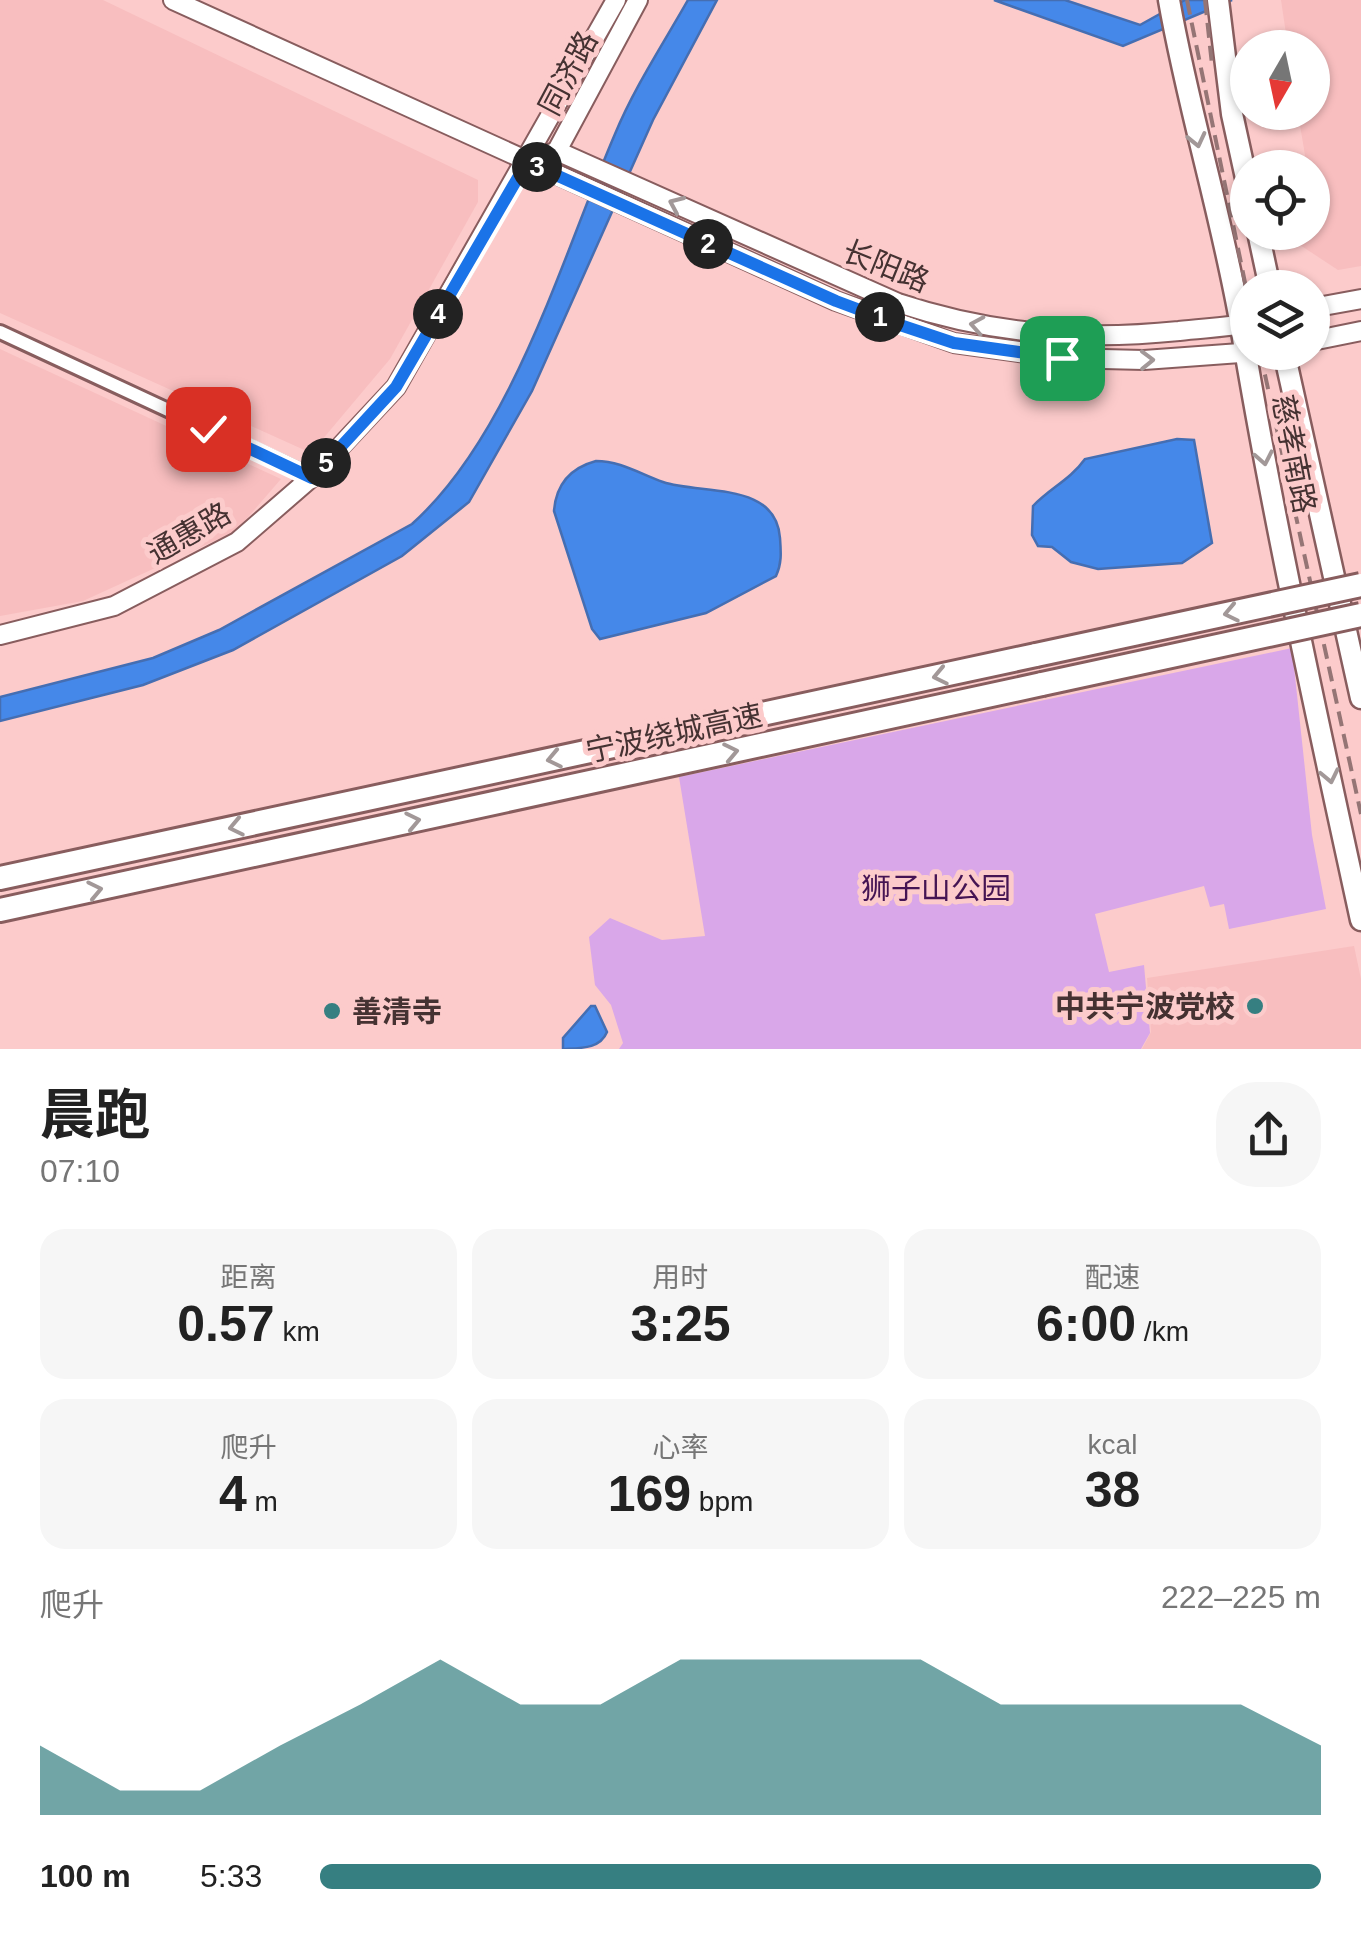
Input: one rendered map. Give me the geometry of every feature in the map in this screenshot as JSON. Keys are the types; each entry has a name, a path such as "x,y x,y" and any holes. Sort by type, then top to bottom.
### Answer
{"highway":[{"name":"宁波绕城高速","path":"0,878 1361,585"},
{"name":"宁波绕城高速","path":"0,910 1361,615"}],"main road":[{"name":"长阳路","path":"172,0 836,301 954,343 1062,358 1144,360 1230,355"},
{"name":"同济路","path":"536,166 616,0"},
{"name":"同济路","path":"558,151 638,0"},
{"name":"慈孝南路","path":"1169,0 1231,270"},
{"path":"1218,0 1240,150"},
{"name":"长阳路","path":"558,151 898,304 945,319 1031,334 1112,338 1230,325"},
{"path":"536,166 558,151"},
{"name":"通惠路","path":"0,636 114,606 238,542 312,478 396,387 536,166"},
{"path":"1330,305 1361,299"},
{"path":"1330,337 1361,331"},
{"name":"慈孝南路","path":"1252,370 1361,920"},
{"name":"慈孝南路","path":"1288,370 1361,698"}],"street":[{"path":"0,332 312,478"}],"shaded area":[{"path":"0,0 103,0 478,180 478,202 390,359 311,453 0,313"},
{"path":"1281,0 1361,0 1361,266 1338,270 1308,250 1330,250 1330,150 1304,150 1301,130 1330,130 1330,30 1285,30"},
{"path":"0,349 281,479 236,531 83,601 0,616"},
{"name":"中共宁波党校","path":"1354,946 1361,979 1361,1049 1142,1049 1151,1032 1147,978"}],"green space":[{"name":"狮子山公园","path":"1292,648 1312,835 1326,909 1229,929 1224,904 1210,907 1204,886 1095,914 1109,972 1144,965 1150,1033 1141,1049 619,1049 623,1043 611,1005 595,985 589,937 610,918 662,940 705,936 679,777"}],"water":[{"path":"688,0 717,0 653,120 532,391 469,502 402,556 233,650 143,685 0,721 0,697 153,658 219,630 412,524 448,486 507,393 623,117"},
{"path":"994,0 1065,0 1140,25 1185,0 1232,0 1123,46"},
{"path":"1177,439 1194,440 1212,543 1182,563 1098,569 1071,562 1052,547 1038,546 1032,535 1033,506 1085,459"},
{"path":"596,461 679,486 735,494 766,507 780,538 776,576 706,613 600,639 592,629 554,511 566,479"},
{"path":"595,1006 607,1032 604,1038 589,1046 563,1049 563,1038"}],"railway":[{"path":"1187,0 1242,270"},
{"path":"1205,0 1212,65"},
{"path":"1264,370 1361,814"}],"place":[{"name":"中共宁波党校","path":"1255,1006"},
{"name":"善清寺","path":"332,1011"}],"route":[{"path":"208,429 312,478 396,387 527,162 836,301 900,325 954,343 1062,358"}]}
